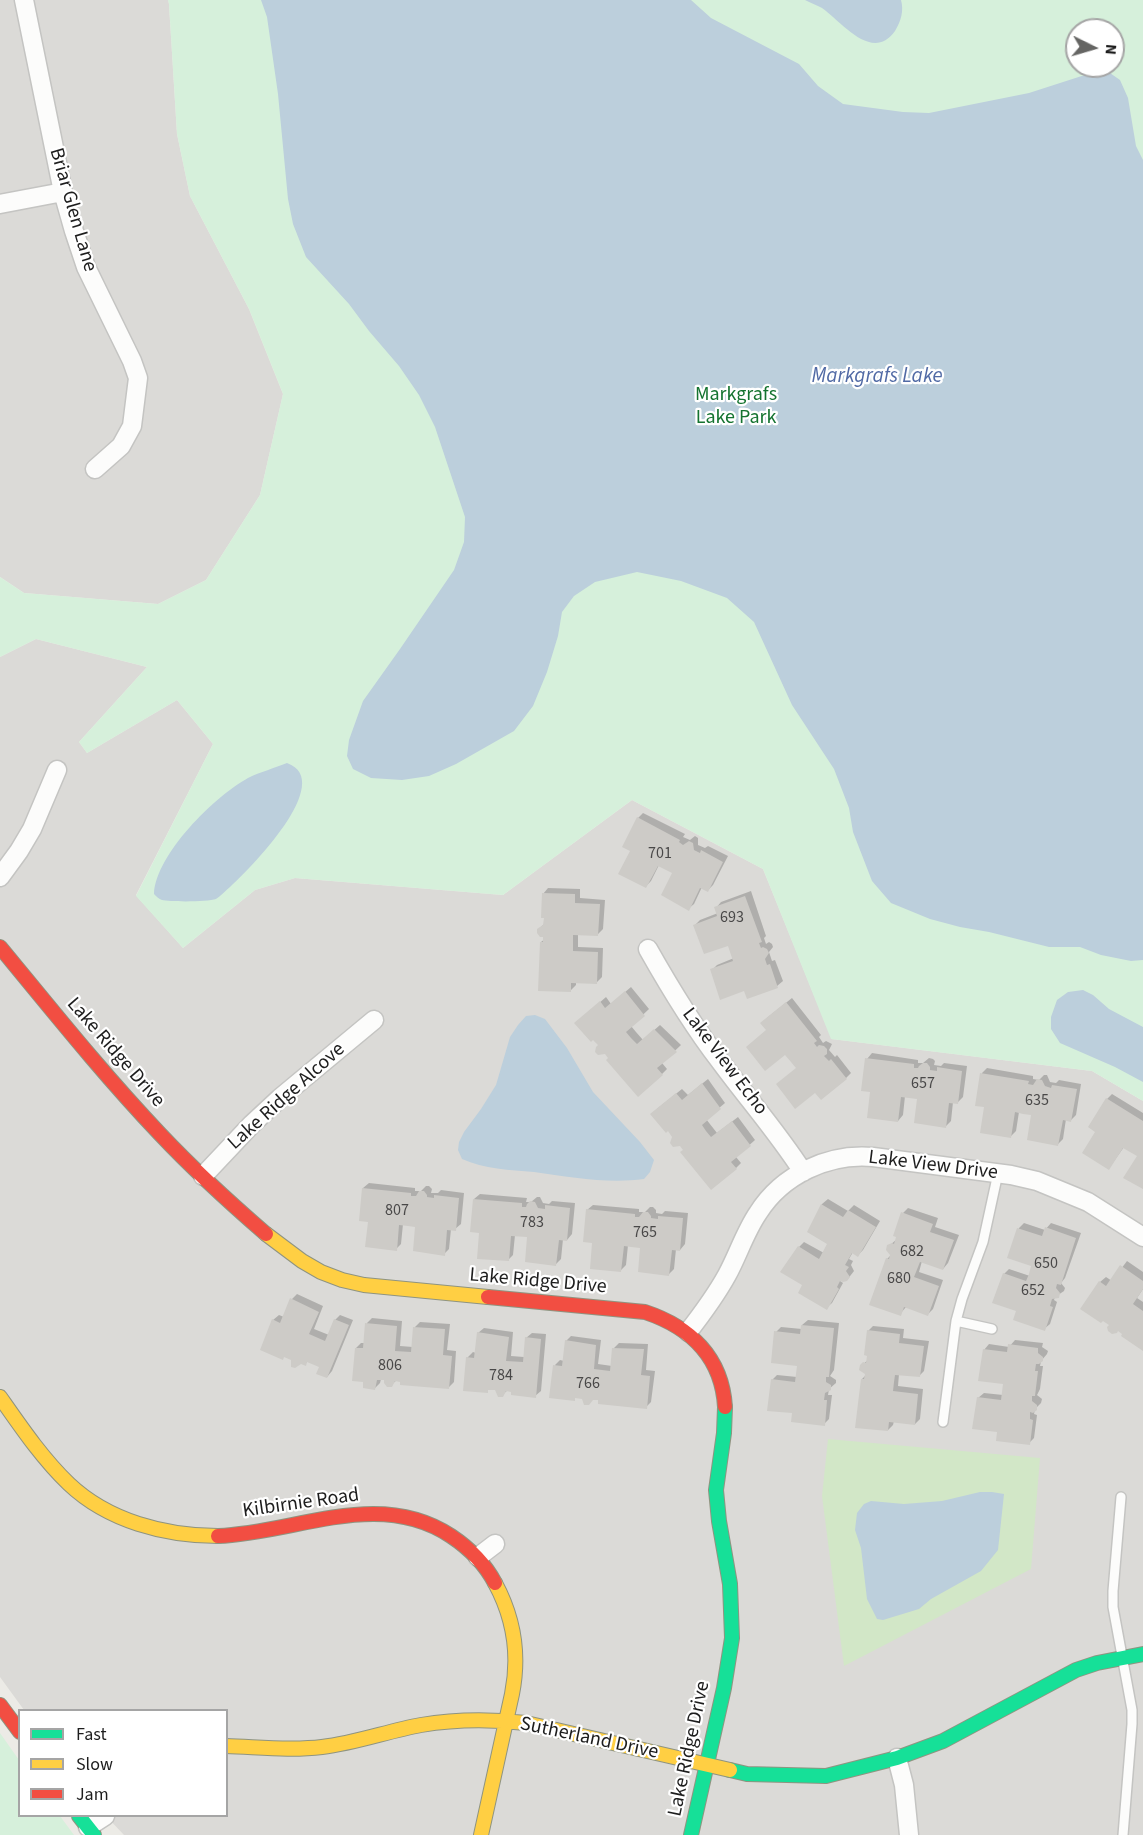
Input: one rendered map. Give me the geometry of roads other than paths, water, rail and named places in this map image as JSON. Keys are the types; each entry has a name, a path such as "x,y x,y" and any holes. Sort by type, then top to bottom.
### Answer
{"street":[{"name":"Briar Glen Lane","path":"24,0 63,192 86,267 138,378 132,426 121,446 95,469"},
{"path":"0,204 63,192"},
{"path":"0,877 33,829 57,770"},
{"name":"Lake Ridge Drive","path":"0,947 112,1083 154,1129 285,1251 312,1268 337,1278 382,1287 645,1312 666,1318 688,1332 704,1349 717,1370 726,1408 716,1491 721,1540 731,1594 732,1628 725,1682 691,1835"},
{"name":"Lake View Echo","path":"648,949 706,1042 768,1120 803,1172"},
{"name":"Lake Ridge Alcove","path":"203,1176 280,1098 374,1020"},
{"name":"Lake View Drive","path":"688,1332 726,1276 757,1214 775,1192 803,1172 826,1163 858,1157 998,1173 1037,1181 1070,1193 1098,1207 1143,1237"},
{"name":"Kilbirnie Road","path":"0,1397 56,1471 94,1503 122,1518 155,1529 216,1536 360,1514 394,1515 419,1520 447,1534 478,1557 495,1580 506,1602 513,1626 516,1649 516,1670 481,1835"},
{"path":"478,1557 495,1544"},
{"name":"Sutherland Drive","path":"228,1746 321,1747 432,1723 462,1719 506,1721 526,1723 747,1773 826,1776 897,1758 944,1741 1076,1670 1097,1663 1143,1654"},
{"path":"0,1705 18,1729"},
{"path":"897,1758 904,1785 909,1835"},
{"path":"87,1826 102,1817"}],"lane":[{"path":"943,1422 956,1321 985,1234 998,1173"},
{"path":"956,1321 992,1329"},
{"path":"1121,1497 1113,1607 1132,1724 1123,1835"}],"water":[{"name":"Markgrafs Lake","path":"261,0 691,0 711,18 799,64 818,86 843,104 929,113 1029,93 1076,78 1117,78 1120,80 1128,98 1136,146 1143,160 1143,960 1131,961 1101,955 1080,947 1049,947 960,927 930,919 891,903 872,881 853,832 849,808 834,769 792,705 754,622 727,598 681,581 637,572 595,582 574,596 562,612 558,636 547,672 533,706 514,731 456,764 429,776 402,780 371,778 353,769 347,756 349,740 363,701 454,570 464,542 465,517 435,427 419,395 399,366 349,304 306,257 293,224 288,199 278,94 267,17"},
{"path":"805,0 901,0 902,12 895,31 886,40 877,43 857,37 822,8"},
{"path":"287,763 300,773 302,788 296,806 270,845 240,878 212,900 166,901 154,894 157,878 165,862 189,828 204,813 248,778"},
{"path":"1083,990 1093,995 1109,1009 1143,1027 1143,1082 1060,1043 1051,1029 1051,1017 1057,1000 1068,992"},
{"path":"535,1015 545,1019 567,1048 593,1092 654,1160 650,1172 644,1179 617,1181 575,1178 497,1169 462,1159 458,1150 459,1142 496,1085 510,1037 526,1016"},
{"path":"980,1492 1004,1494 998,1550 981,1571 931,1599 919,1609 883,1620 877,1619 867,1599 861,1548 855,1530 857,1513 864,1504 871,1501 904,1504 942,1501"}],"park label":[{"name":"Markgrafs Lake Park","path":"736,408"}]}
